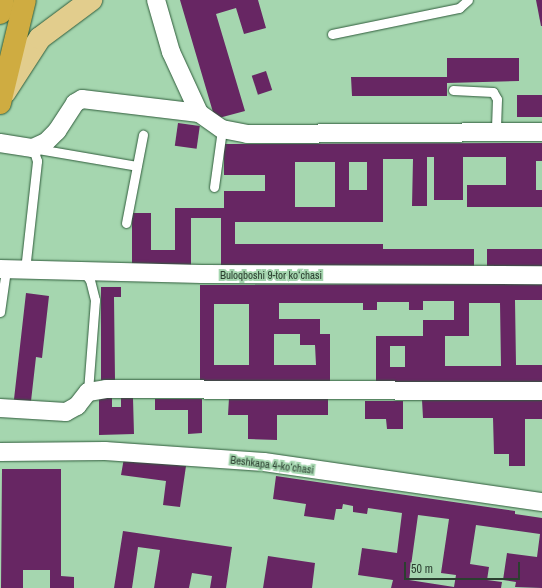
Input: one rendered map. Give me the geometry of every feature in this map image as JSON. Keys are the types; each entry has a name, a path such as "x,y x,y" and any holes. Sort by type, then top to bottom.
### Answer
{"highway":[{"path":"0,100 24,0"}],"main road":[{"path":"0,100 40,38 91,0"}],"street":[{"path":"156,0 171,52 198,113"},
{"path":"0,143 33,148 52,136 68,111 82,99 198,113 222,128 248,134 542,132"},
{"name":"Buloqboshi 9-tor koʻchasi","path":"3,269 542,275"},
{"path":"0,408 66,412 77,406 88,392 137,388 542,391"},
{"name":"Beshkapa 4-koʻchasi","path":"0,452 105,451 264,462 542,502"}],"lane":[{"path":"332,34 459,8 468,0"},
{"path":"453,90 492,92 496,99 496,132"},
{"path":"214,187 222,128"},
{"path":"126,223 143,135"},
{"path":"25,270 37,161 33,148 137,166"},
{"path":"0,312 3,269"},
{"path":"83,271 90,280 95,300 88,392"}],"building":[{"path":"180,0 258,0 266,28 244,34 236,8 216,14 245,111 215,119"},
{"path":"536,0 542,0 542,26 541,26"},
{"path":"447,58 519,58 519,81 447,83 447,96 352,96 351,77 447,77"},
{"path":"266,71 272,90 258,95 252,76"},
{"path":"517,95 542,95 542,117 517,117"},
{"path":"178,123 200,126 197,149 175,146"},
{"path":"542,143 542,161 536,161 536,190 542,190 542,207 467,207 467,185 506,185 506,157 463,157 463,200 434,200 434,157 427,157 427,206 412,206 413,159 383,159 383,222 235,222 235,244 383,244 383,249 474,249 474,266 221,267 221,218 191,218 191,267 132,267 132,213 151,213 151,250 175,250 175,208 224,208 224,191 265,191 265,175 224,175 224,144","holes":["295,162 335,162 335,207 295,207","349,162 367,162 367,190 349,190"]},
{"path":"487,249 542,249 542,267 487,267"},
{"path":"542,284 542,300 515,300 516,365 542,365 542,384 376,384 376,336 423,336 423,320 454,320 454,301 423,301 423,310 409,310 409,302 377,302 377,310 363,310 363,303 279,303 279,319 320,319 320,334 330,334 330,383 200,383 200,285","holes":["469,303 500,303 501,366 445,366 445,336 469,336","214,304 249,304 249,365 214,365","274,334 300,334 300,345 315,345 316,365 274,365","390,346 405,346 405,367 390,367"]},
{"path":"101,287 121,287 121,297 114,297 115,380 101,380"},
{"path":"26,293 49,296 42,358 36,357 30,410 13,408"},
{"path":"99,398 112,398 112,407 121,407 121,398 133,398 134,434 99,435"},
{"path":"229,398 328,398 328,415 277,415 277,440 248,439 248,415 228,415"},
{"path":"155,399 202,399 202,433 188,434 188,410 155,410"},
{"path":"422,400 542,400 542,419 525,419 525,466 509,466 509,454 494,454 493,418 423,418"},
{"path":"365,401 403,401 403,429 387,429 386,419 365,419"},
{"path":"124,458 186,466 180,507 163,505 166,481 121,475"},
{"path":"2,469 61,469 61,576 74,577 74,588 50,588 50,570 23,570 23,588 1,588"},
{"path":"276,476 515,511 515,514 542,518 542,588 515,587 516,582 503,580 507,553 537,557 540,534 476,525 470,564 489,567 487,580 502,582 501,588 391,588 393,580 358,575 362,548 397,553 402,513 368,508 367,514 353,512 353,506 343,504 342,509 336,509 334,520 304,516 306,504 273,499","holes":["418,515 449,519 441,573 456,575 454,587 409,580"]},
{"path":"123,531 232,547 226,588 210,588 212,576 192,573 189,588 154,588 160,550 138,547 132,588 114,588"},
{"path":"268,556 315,563 312,588 263,588"}]}
